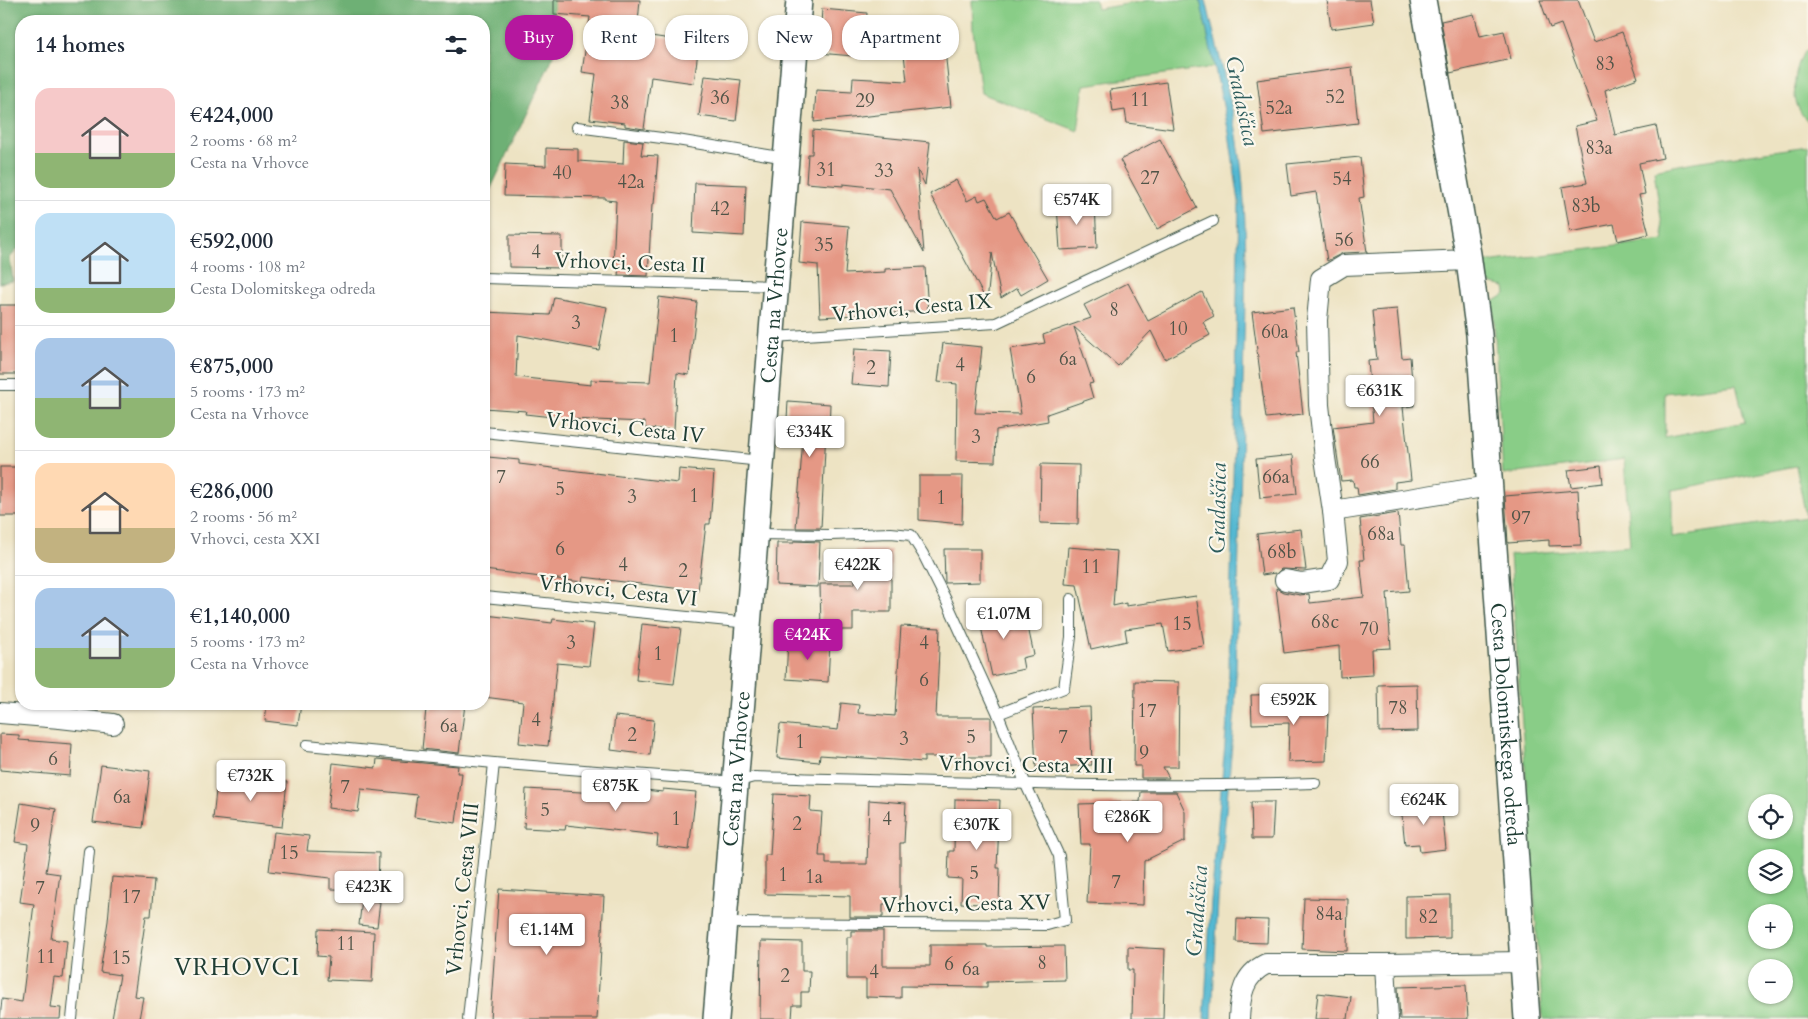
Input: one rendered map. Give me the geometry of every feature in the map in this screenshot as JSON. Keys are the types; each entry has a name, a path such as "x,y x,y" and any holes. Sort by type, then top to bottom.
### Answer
{"street":[{"name":"Cesta na Vrhovce","path":"716,1019 799,0"},
{"name":"Cesta Dolomitskega odreda","path":"1423,0 1479,334 1526,1019"},
{"path":"1285,580 1302,584 1329,578 1338,561 1333,511 1324,458 1319,404 1317,320 1321,278 1344,265 1468,260"},
{"path":"1333,511 1490,486"},
{"path":"0,713 60,711 113,724"},
{"path":"1239,1019 1240,1001 1246,982 1255,970 1266,964 1522,962"},
{"path":"1385,964 1388,1019"}],"lane":[{"path":"577,126 786,158"},
{"name":"Vrhovci, Cesta IX","path":"772,337 996,323 1213,220"},
{"name":"Vrhovci, Cesta II","path":"490,278 776,286"},
{"path":"0,385 15,385"},
{"name":"Vrhovci, Cesta IV","path":"490,433 762,461"},
{"path":"756,534 830,535 891,533 911,535 923,554 946,600 998,714 1026,785"},
{"name":"Vrhovci, Cesta VI","path":"490,598 749,623"},
{"path":"998,714 1064,688 1070,637 1071,598"},
{"path":"307,745 494,763 736,782"},
{"name":"Vrhovci, Cesta VIII","path":"468,1019 494,763"},
{"name":"Vrhovci, Cesta XIII","path":"736,782 754,777 1026,785 1234,786 1315,783"},
{"name":"Vrhovci, Cesta XV","path":"724,923 1047,925 1065,920 1059,856 1026,785"},
{"path":"72,1019 89,851"}],"green space":[{"path":"0,0 557,0 556,15 505,15 505,60 552,60 490,190 490,15 15,15 15,252 10,258 13,281 0,283"},
{"path":"972,0 1095,0 1097,9 1150,0 1200,0 1215,67 1084,85 1078,131 981,93 973,30"},
{"path":"1808,49 1808,121 1798,107 1795,78 1801,58"},
{"path":"1808,146 1808,1019 1543,1019 1510,555 1630,545 1624,459 1503,475 1493,302 1506,294 1505,287 1488,283 1486,262 1664,240 1654,170 1694,162","holes":["1736,385 1745,422 1665,438 1665,393","1796,466 1806,517 1672,537 1672,490"]}],"water":[{"name":"Gradaščica","path":"1200,0 1206,0 1237,135 1243,182 1246,261 1235,711 1218,901 1212,1019 1204,1019 1211,901 1228,711 1239,202 1229,133"}],"building":[{"path":"554,0 640,0 639,15 583,16 554,14"},
{"path":"1327,0 1370,0 1374,23 1331,29"},
{"path":"1540,0 1578,0 1594,42 1622,32 1638,78 1605,90 1615,135 1656,126 1663,158 1639,163 1645,194 1639,195 1649,234 1618,241 1614,224 1570,232 1562,187 1587,183 1575,126 1597,121 1561,24 1550,28"},
{"path":"822,9 867,13 867,15 842,15 842,55 832,54 832,15 822,15"},
{"path":"1474,14 1480,36 1504,31 1511,59 1450,73 1441,21"},
{"path":"655,37 665,38 665,60 697,60 694,83 651,77 644,129 625,126 625,123 590,119 596,74 582,72 584,60 655,60"},
{"path":"905,60 946,60 951,107 814,122 816,90 852,92 853,78 907,81"},
{"path":"1352,67 1358,123 1264,134 1257,80"},
{"path":"705,76 741,80 736,121 699,116"},
{"path":"1166,82 1173,129 1127,123 1125,110 1113,112 1110,90"},
{"path":"813,130 930,142 925,185 917,169 924,253 890,189 843,184 843,186 806,183 808,154 812,154"},
{"path":"1160,139 1197,208 1157,229 1120,160"},
{"path":"624,140 643,142 641,155 658,156 654,204 652,204 648,276 618,275 619,266 613,266 616,201 606,200 606,198 504,196 505,164 546,166 546,148 578,149 578,161 623,164"},
{"path":"1360,157 1364,197 1359,198 1367,252 1343,253 1327,261 1316,192 1291,196 1287,164"},
{"path":"956,180 967,201 977,196 979,201 986,198 997,218 1009,212 1048,279 1021,295 1017,288 1001,298 992,253 987,302 930,194"},
{"path":"695,183 746,185 744,236 693,233"},
{"path":"1095,203 1097,248 1060,250 1057,205"},
{"path":"802,222 849,226 845,274 925,267 928,311 820,317 818,265 799,263"},
{"path":"509,235 562,236 562,268 509,267"},
{"path":"1128,283 1148,321 1202,292 1214,316 1203,322 1210,335 1165,359 1151,331 1118,366 1074,327 1093,383 1089,384 1093,398 1047,414 1048,421 996,430 995,462 956,461 957,384 938,382 943,343 982,347 975,413 1021,414 1010,349 1045,343 1043,335 1091,318 1084,305"},
{"path":"554,297 607,307 599,350 518,335 516,377 591,385 591,380 650,382 659,297 697,302 689,375 677,373 674,430 645,428 645,422 570,419 525,414 526,411 490,408 490,312 550,315"},
{"path":"0,305 15,305 15,374 0,374"},
{"path":"1293,307 1299,352 1296,352 1303,414 1266,418 1252,312"},
{"path":"1397,309 1402,358 1410,357 1414,406 1403,407 1411,480 1395,482 1395,489 1358,495 1357,487 1354,487 1353,480 1341,481 1333,427 1373,422 1368,361 1377,360 1372,311"},
{"path":"854,349 891,351 889,387 851,384"},
{"path":"788,401 830,404 829,430 826,430 821,528 796,528 803,438 786,437"},
{"path":"1293,455 1297,494 1260,498 1256,459"},
{"path":"490,457 519,460 519,464 678,483 679,469 714,472 710,524 706,524 698,591 583,577 582,582 490,571"},
{"path":"1041,464 1079,465 1078,524 1040,523"},
{"path":"1601,466 1603,483 1571,487 1568,470"},
{"path":"0,467 15,467 15,516 0,516"},
{"path":"919,476 963,476 962,524 919,520"},
{"path":"1578,490 1581,545 1549,546 1549,540 1508,543 1505,496"},
{"path":"1398,513 1401,545 1405,545 1409,591 1387,593 1391,648 1372,649 1373,675 1340,677 1339,646 1284,653 1276,588 1283,592 1300,595 1309,594 1310,603 1364,597 1360,560 1364,560 1360,519"},
{"path":"1301,529 1306,570 1281,569 1275,575 1275,573 1262,575 1257,534"},
{"path":"794,541 820,542 818,587 776,585 777,543 794,543"},
{"path":"1068,547 1117,551 1113,606 1126,603 1126,606 1196,596 1204,646 1168,651 1163,624 1125,629 1127,641 1091,649 1077,585 1065,584"},
{"path":"944,549 980,549 980,582 945,583"},
{"path":"855,550 891,550 891,612 853,612 853,630 821,630 820,584 855,584"},
{"path":"1009,602 1015,630 1028,627 1034,655 1022,658 1024,669 992,676 977,609"},
{"path":"490,615 552,623 553,619 594,624 589,666 557,663 548,746 519,743 523,702 490,698"},
{"path":"642,624 681,628 674,684 636,680"},
{"path":"901,626 940,628 936,717 991,717 991,757 924,757 924,762 820,755 819,762 777,758 780,724 838,730 841,703 859,705 858,713 895,716"},
{"path":"788,640 830,642 828,682 786,679"},
{"path":"1135,681 1179,682 1178,767 1163,767 1169,778 1141,778 1141,766 1134,766"},
{"path":"1417,684 1418,731 1379,732 1378,685"},
{"path":"1292,694 1293,714 1328,714 1326,761 1288,762 1289,723 1252,724 1251,695"},
{"path":"1090,707 1092,765 1036,768 1033,709"},
{"path":"266,710 300,710 298,725 265,721"},
{"path":"426,710 464,710 459,753 422,749"},
{"path":"615,716 654,720 650,755 611,750"},
{"path":"0,734 19,735 19,740 72,744 70,776 0,770"},
{"path":"377,759 458,766 457,773 462,773 456,823 414,817 417,795 361,789 358,812 328,808 333,763 376,768"},
{"path":"101,765 150,771 143,828 93,822"},
{"path":"248,777 287,782 282,827 213,819 217,781 247,785"},
{"path":"600,785 663,792 663,789 696,792 689,850 657,846 658,835 566,825 565,830 524,828 526,789 599,793"},
{"path":"1141,792 1176,792 1185,811 1185,841 1144,861 1143,905 1087,903 1090,844 1081,844 1079,804 1140,802"},
{"path":"774,794 811,796 810,811 822,812 819,856 826,856 826,864 867,864 869,800 906,803 904,843 900,843 900,903 883,904 883,917 850,917 850,896 765,894 765,855 770,855"},
{"path":"955,799 1000,800 997,868 1000,868 999,905 961,903 962,879 948,878 949,851 954,851"},
{"path":"1251,802 1274,802 1272,839 1252,839"},
{"path":"1441,802 1446,849 1420,852 1419,844 1405,845 1401,806"},
{"path":"21,803 56,809 46,872 60,874 51,939 67,941 63,978 54,977 50,1007 61,1008 60,1019 0,1019 2,999 22,1002 34,904 20,902 28,844 15,842"},
{"path":"274,832 309,836 307,851 379,853 378,890 330,889 330,878 269,871"},
{"path":"112,877 154,880 151,916 146,916 134,996 143,997 139,1019 112,1019 120,975 100,972 108,921"},
{"path":"499,889 604,896 597,1019 490,1019"},
{"path":"1450,895 1450,938 1406,939 1406,896"},
{"path":"1304,898 1348,899 1347,951 1302,949"},
{"path":"362,899 380,902 377,927 359,925"},
{"path":"1237,919 1268,920 1267,943 1236,942"},
{"path":"318,929 374,932 372,982 327,980 329,957 317,956"},
{"path":"851,931 883,931 883,966 930,966 930,945 987,945 987,947 1064,946 1065,980 987,982 987,987 901,986 901,998 866,997 866,979 847,979 847,937 851,937"},
{"path":"761,941 802,942 802,971 810,971 809,992 801,992 801,1005 793,1005 792,1019 760,1019"},
{"path":"1128,947 1165,949 1163,1019 1132,1019 1133,970 1128,970"},
{"path":"1466,985 1468,1019 1400,1019 1398,987"},
{"path":"1318,993 1351,997 1348,1019 1315,1019"}],"district":[{"name":"VRHOVCI","path":"237,967"}]}
